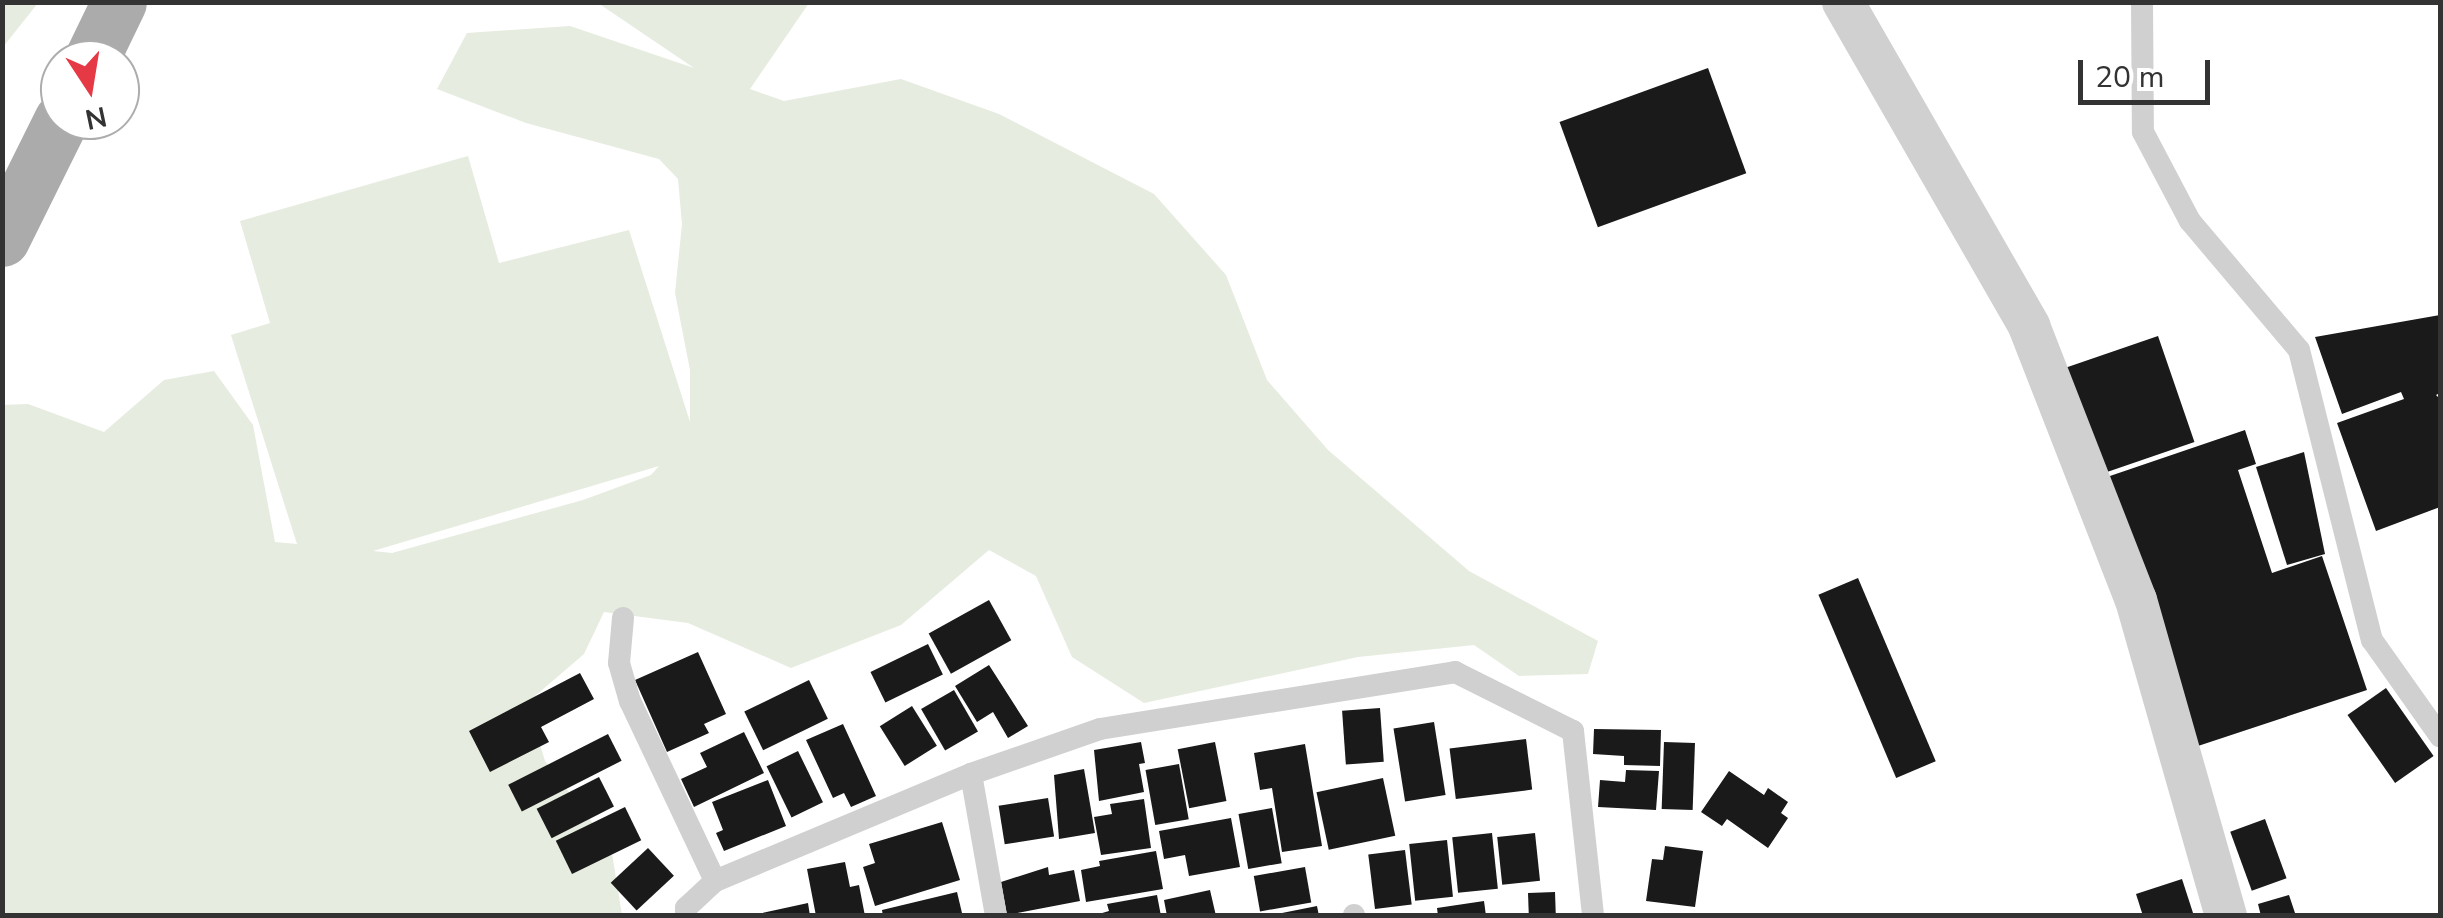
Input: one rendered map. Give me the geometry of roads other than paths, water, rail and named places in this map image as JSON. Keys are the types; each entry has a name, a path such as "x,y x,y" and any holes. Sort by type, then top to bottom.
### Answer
{"main road":[{"path":"100,40 119,2"},
{"path":"2,239 51,140"}],"street":[{"path":"1843,2 2028,326 2136,600 2226,916"}],"lane":[{"path":"2142,2 2143,132 2190,221 2300,350 2372,640 2440,736"},
{"path":"623,618 619,663 630,701 715,880"},
{"path":"686,916 686,908 715,880 971,774 1100,729 1455,672 1573,731 1593,916"},
{"path":"971,774 996,916"}]}
